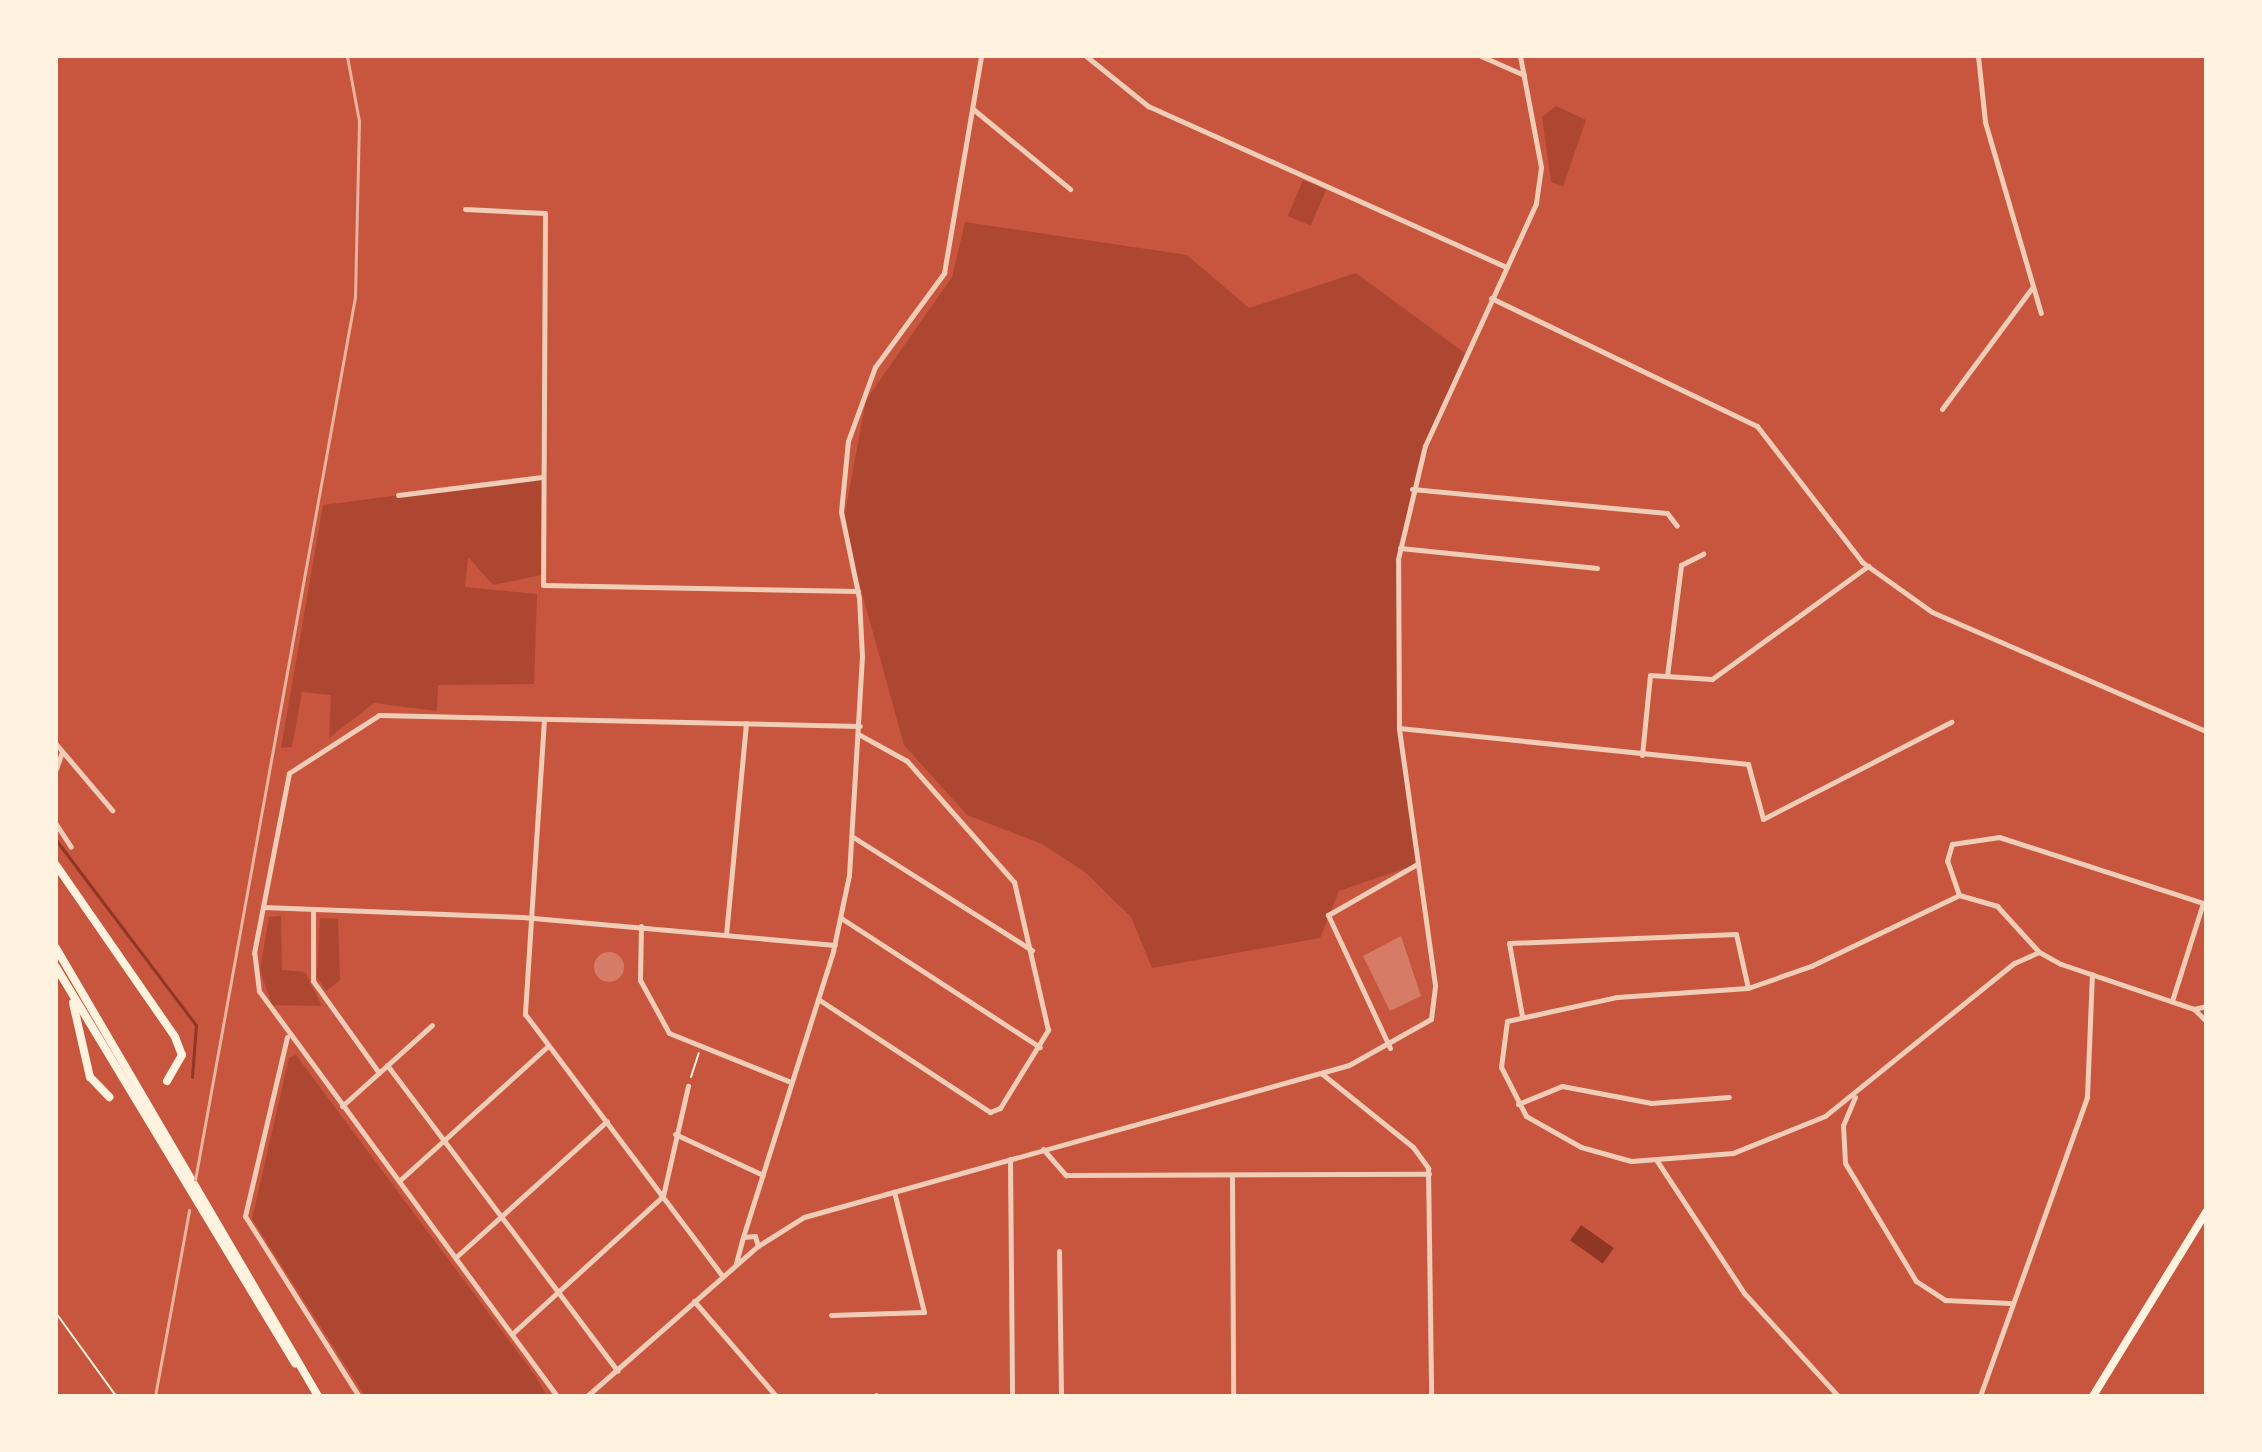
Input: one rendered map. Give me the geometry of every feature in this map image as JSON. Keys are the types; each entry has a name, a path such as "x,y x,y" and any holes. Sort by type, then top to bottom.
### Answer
{"main road":[{"path":"56,865 175,1037 182,1055 167,1081"},
{"path":"56,948 318,1396"},
{"path":"56,967 318,1396"},
{"path":"71,994 90,1077 109,1097"},
{"path":"2093,1396 2206,1212"}],"street":[{"path":"736,1263 835,945 853,837 860,726 858,591 841,512 848,441 875,367 944,273 981,56"},
{"path":"1086,56 1148,106 1506,267"},
{"path":"1481,56 1524,75"},
{"path":"587,1396 736,1263 771,1235 798,1219 1321,1073 1390,1048 1426,1025 1436,1001 1399,728 1400,548 1412,489 1540,184 1520,56"},
{"path":"1978,56 1985,122 2041,313"},
{"path":"973,109 1070,189"},
{"path":"465,209 545,213 541,575 551,591 858,591"},
{"path":"1942,409 2032,287"},
{"path":"1491,298 1758,427 1868,566 1934,613 2206,731"},
{"path":"398,495 542,477"},
{"path":"1412,489 1667,513 1677,526"},
{"path":"1400,548 1597,568"},
{"path":"1667,676 1681,565 1703,554"},
{"path":"1642,755 1649,677 1710,680 1868,566"},
{"path":"557,1396 513,1333 288,1036 254,975 263,907 287,779 299,762 333,749 375,715 860,726"},
{"path":"544,719 522,1004 547,1047 607,1121 722,1275"},
{"path":"1399,728 1751,766 1763,819 1951,722"},
{"path":"726,935 746,723"},
{"path":"818,999 990,1112 999,1109 1040,1047 1049,1023 1033,951 1008,874 907,761 860,735"},
{"path":"56,744 112,810"},
{"path":"56,769 62,751"},
{"path":"56,824 71,847"},
{"path":"853,837 1033,951"},
{"path":"1959,895 1947,861 1952,844 1999,837 2203,903 2172,1001"},
{"path":"1390,1048 1328,915 1417,864"},
{"path":"2039,952 2014,963 1856,1094 1812,1124 1751,1148 1657,1161 1581,1147 1541,1128 1518,1104 1499,1052 1501,1028 1522,1016 1617,997 1748,988 1811,966 1959,895 2009,914 2039,952 2194,1009 2206,1021"},
{"path":"263,907 530,918 835,945"},
{"path":"313,909 312,977 327,1003 379,1073"},
{"path":"841,918 1040,1047"},
{"path":"641,926 642,986 669,1033 700,1049 791,1082"},
{"path":"1522,1016 1509,943 1736,934 1748,988"},
{"path":"1980,1396 2010,1303 2090,1087 2092,974"},
{"path":"2194,1009 2206,1006"},
{"path":"342,1106 432,1025"},
{"path":"288,1036 245,1216 359,1396"},
{"path":"399,1181 547,1047"},
{"path":"387,1065 618,1371"},
{"path":"1321,1073 1413,1147 1429,1174 1431,1396"},
{"path":"513,1333 663,1196 688,1086"},
{"path":"1518,1104 1562,1086 1651,1103 1729,1097"},
{"path":"1856,1094 1843,1125 1845,1163 1909,1272 1945,1300 2010,1303"},
{"path":"456,1257 607,1121"},
{"path":"675,1134 763,1175"},
{"path":"1043,1149 1066,1175 1429,1174"},
{"path":"1010,1159 1012,1396"},
{"path":"1657,1161 1744,1293 1838,1396"},
{"path":"1232,1175 1233,1396"},
{"path":"831,1315 924,1312 894,1192"},
{"path":"743,1237 771,1235"},
{"path":"755,1236 758,1246"},
{"path":"1059,1251 1061,1396"},
{"path":"694,1301 776,1396"}],"path":[{"path":"688,1086 700,1049"},
{"path":"56,1313 116,1396"}],"shaded area":[{"path":"1556,106 1586,120 1563,186 1551,182 1542,117"},
{"path":"1303,180 1326,190 1311,226 1288,216"},
{"path":"965,222 1187,255 1249,308 1356,273 1466,354 1412,489 1398,559 1399,728 1417,864 1339,891 1320,938 1152,968 1131,917 1085,872 1042,844 967,815 904,745 843,524 866,400 952,277"},
{"path":"542,477 541,575 493,585 468,557 465,587 537,594 534,684 438,685 437,711 374,703 329,738 331,695 302,692 292,747 281,748 323,505"},
{"path":"281,916 282,970 305,972 322,1006 272,1005 260,970 269,917"},
{"path":"320,918 338,919 340,980 326,991 317,977"},
{"path":"296,1055 536,1377 547,1396 365,1396 252,1219 289,1058"},
{"path":"1581,1225 1614,1248 1603,1264 1570,1241"}],"building":[{"path":"1401,936 1421,996 1390,1011 1363,956"},
{"path":"609,952 620,956 624,967 620,978 609,982 598,978 594,967 598,956"}],"waterway":[{"path":"56,840 196,1025 192,1077"}],"railway":[{"path":"195,1180 355,297 359,121 347,56"},
{"path":"155,1396 189,1210"}]}
